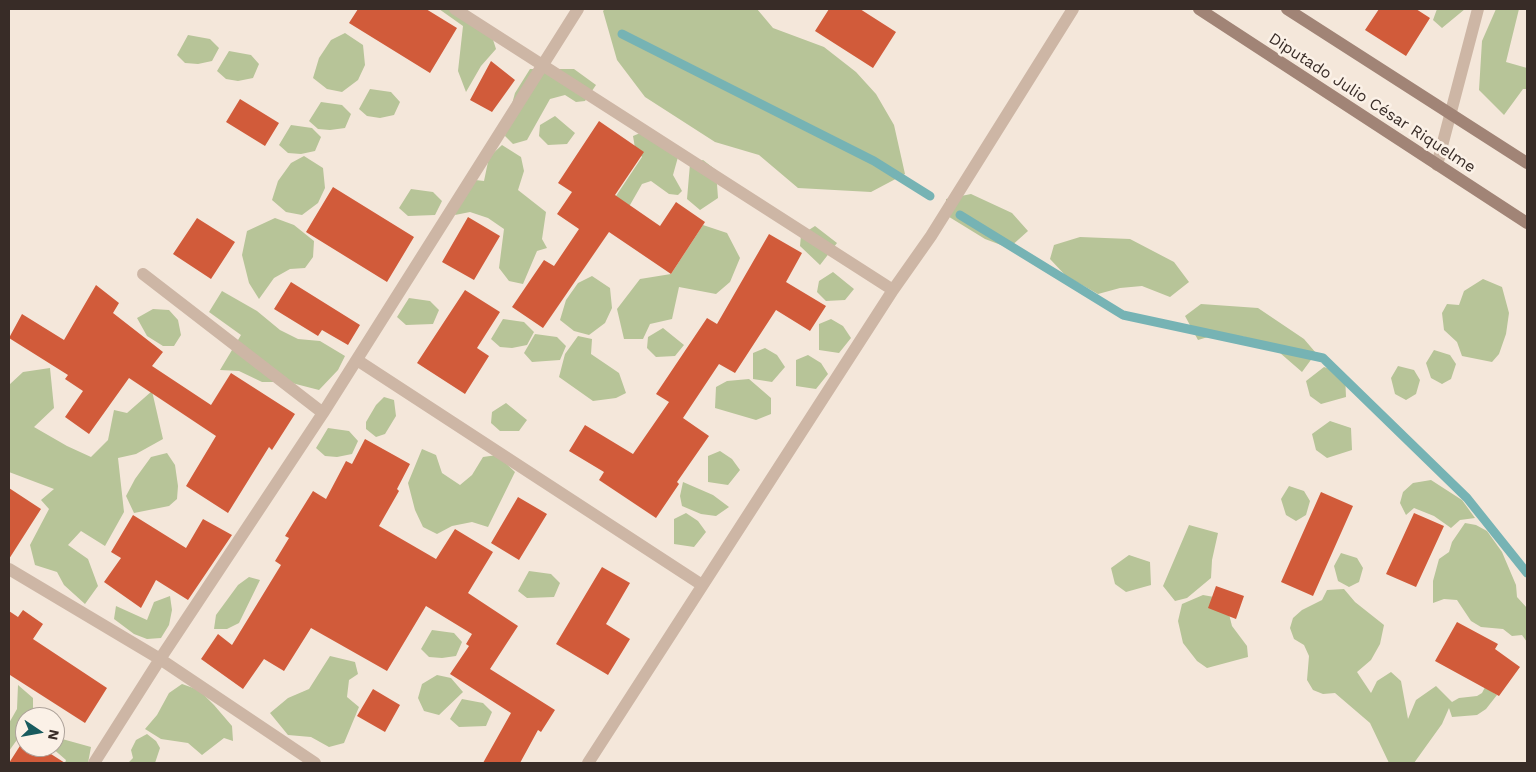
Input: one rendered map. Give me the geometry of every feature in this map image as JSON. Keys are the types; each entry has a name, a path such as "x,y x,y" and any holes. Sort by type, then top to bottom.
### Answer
{"street":[{"path":"455,9 542,67 893,290"},
{"path":"94,763 160,659 323,413 578,9"},
{"path":"588,763 893,290 931,236 1073,9"},
{"name":"Diputado Julio César Riquelme","path":"1199,9 1527,224"},
{"name":"Diputado Julio César Riquelme","path":"1288,9 1527,164"},
{"path":"1437,165 1478,9"},
{"path":"143,274 323,413"},
{"path":"356,360 702,585"},
{"path":"9,569 160,659 315,763"}],"green space":[{"path":"439,9 458,9 488,24 496,49 481,66 466,92 458,71 463,26"},
{"path":"605,9 757,9 773,28 824,47 856,72 876,94 894,125 905,174 871,192 798,188 759,155 715,142 645,97 617,60 603,11"},
{"path":"1437,9 1465,9 1442,28 1433,20"},
{"path":"1496,9 1519,9 1506,62 1527,68 1527,89 1523,89 1504,115 1479,90 1482,41"},
{"path":"345,33 363,45 365,65 358,80 342,92 327,89 313,78 319,58 331,40"},
{"path":"188,35 210,39 219,48 212,61 198,64 185,63 177,55"},
{"path":"229,51 251,55 259,64 253,78 238,81 226,79 217,71"},
{"path":"530,69 574,69 596,85 585,101 576,102 565,95 550,99 527,140 513,144 505,136 508,118 515,93"},
{"path":"370,89 391,92 400,102 394,115 380,118 367,116 359,109"},
{"path":"321,102 342,105 351,114 345,128 318,129 309,121"},
{"path":"555,116 575,133 567,144 548,145 539,136 540,125"},
{"path":"291,125 312,128 321,137 315,151 301,154 288,153 279,145"},
{"path":"645,131 678,157 673,175 682,191 678,195 669,194 651,181 642,184 622,219 606,211 642,157 635,148 633,136"},
{"path":"502,145 521,157 524,171 518,190 546,212 542,239 547,248 537,251 523,284 509,281 499,268 504,229 488,218 470,212 455,215 467,179 484,181 489,157"},
{"path":"304,156 323,168 325,188 318,203 302,215 286,212 272,200 278,181 291,163"},
{"path":"703,160 716,170 718,198 700,210 687,199 690,164"},
{"path":"411,189 433,192 442,201 435,215 408,216 399,208"},
{"path":"971,194 1012,213 1028,231 1009,248 985,239 946,215 946,199"},
{"path":"275,218 294,225 314,241 313,257 305,268 290,269 274,278 259,299 249,283 242,255 247,231"},
{"path":"703,225 727,233 740,258 730,282 716,294 679,287 672,319 650,324 643,339 624,339 617,309 640,279 671,274"},
{"path":"815,226 837,243 820,265 800,246 801,235"},
{"path":"1080,237 1130,239 1174,262 1189,282 1170,297 1142,286 1120,288 1098,294 1066,276 1050,259 1054,245"},
{"path":"833,272 854,289 845,300 826,301 817,292 819,281"},
{"path":"592,276 610,288 612,308 605,323 589,335 574,331 560,320 566,300 578,283"},
{"path":"1483,279 1502,287 1509,313 1506,334 1499,354 1492,362 1462,356 1457,342 1444,330 1442,313 1447,304 1459,305 1464,291"},
{"path":"222,291 257,311 280,330 298,339 320,341 345,356 338,370 319,390 288,382 262,382 239,371 220,370 241,335 209,312"},
{"path":"409,298 430,301 439,310 433,324 406,325 397,317"},
{"path":"1201,304 1258,308 1304,339 1316,353 1302,372 1272,346 1245,337 1221,333 1198,340 1185,316"},
{"path":"153,309 169,310 178,320 181,335 174,346 163,346 147,336 137,318"},
{"path":"503,319 524,322 534,332 527,345 512,348 500,347 491,339"},
{"path":"831,319 843,326 851,338 839,353 819,350 819,324"},
{"path":"663,328 684,345 675,356 656,357 647,348 648,337"},
{"path":"535,334 557,337 566,346 560,360 532,362 524,353"},
{"path":"578,336 592,339 591,354 619,373 626,393 616,398 593,401 559,377 565,354"},
{"path":"765,348 777,355 785,367 772,382 753,379 753,353"},
{"path":"1434,350 1450,355 1456,364 1451,379 1442,384 1431,378 1426,363"},
{"path":"808,355 821,363 828,374 816,389 796,386 796,360"},
{"path":"1398,366 1414,370 1420,380 1416,394 1406,400 1395,394 1391,378"},
{"path":"1324,367 1345,374 1346,397 1321,404 1310,396 1306,381"},
{"path":"50,368 54,408 34,427 91,457 108,440 114,410 127,413 152,391 163,439 136,454 118,458 124,512 105,546 81,531 68,545 88,559 98,586 85,604 64,585 57,572 35,565 30,545 49,509 41,500 54,489 9,472 9,385 23,372"},
{"path":"749,379 771,398 771,414 756,420 715,408 716,387 727,381"},
{"path":"384,397 394,400 396,416 385,434 376,437 366,429 366,422 376,405"},
{"path":"506,403 527,420 519,431 500,431 491,423 492,412"},
{"path":"1330,421 1351,428 1352,450 1327,458 1316,450 1312,434"},
{"path":"328,428 349,431 358,441 352,454 337,457 325,456 316,448"},
{"path":"422,449 436,455 442,473 460,485 472,475 483,457 497,455 515,472 488,527 472,522 452,526 437,534 423,527 415,510 408,483"},
{"path":"720,451 732,459 740,470 728,485 708,482 708,456"},
{"path":"167,453 175,465 178,486 177,499 169,506 134,513 126,496 135,479 151,457"},
{"path":"1431,480 1462,500 1475,518 1460,520 1451,528 1434,516 1414,508 1406,515 1400,503 1403,492 1413,483"},
{"path":"683,482 713,495 729,507 716,516 701,514 682,506 680,496"},
{"path":"1289,486 1304,491 1310,501 1306,515 1296,521 1286,515 1281,499"},
{"path":"686,513 698,521 706,532 694,547 674,544 674,519"},
{"path":"1465,523 1476,525 1487,531 1502,552 1516,585 1517,597 1527,608 1527,642 1522,635 1512,636 1503,629 1481,627 1471,621 1457,600 1444,599 1433,603 1433,581 1439,559 1449,552 1452,542"},
{"path":"1189,525 1218,533 1212,560 1211,578 1187,598 1175,601 1163,586"},
{"path":"1341,553 1357,558 1363,568 1359,582 1349,587 1338,581 1334,566"},
{"path":"1129,555 1150,562 1151,585 1126,592 1115,584 1111,568"},
{"path":"529,571 551,574 560,583 554,597 527,598 518,591"},
{"path":"249,577 260,580 239,623 227,629 214,629 216,615 238,585"},
{"path":"1344,589 1355,602 1384,625 1380,644 1371,660 1357,672 1371,693 1377,681 1391,672 1401,681 1408,719 1416,700 1436,686 1452,702 1459,698 1477,696 1482,693 1485,687 1497,695 1486,709 1477,715 1452,717 1449,708 1442,724 1414,763 1389,763 1370,723 1335,693 1323,694 1313,690 1307,680 1309,656 1304,645 1294,639 1290,628 1293,618 1302,610 1322,600 1327,590"},
{"path":"1203,595 1214,597 1229,614 1232,626 1247,646 1248,657 1207,668 1197,661 1183,643 1178,621 1182,604"},
{"path":"170,596 172,610 169,625 161,638 147,639 134,634 114,619 116,606 147,620 154,602"},
{"path":"432,630 454,633 462,642 456,656 429,657 421,649"},
{"path":"330,656 355,662 358,674 349,680 347,697 359,707 344,743 329,747 311,737 288,735 270,713 288,698 309,689"},
{"path":"437,675 451,678 463,692 439,715 424,711 418,698 422,684"},
{"path":"182,684 199,690 214,705 232,726 233,741 224,738 202,755 188,743 161,739 145,729 157,715 169,693"},
{"path":"18,685 33,698 33,707 17,707"},
{"path":"462,699 483,703 492,712 486,726 459,727 450,719"},
{"path":"15,712 15,743 9,751 9,723"},
{"path":"147,734 156,741 160,748 155,763 128,763 133,758 131,750 136,740"},
{"path":"65,740 91,747 88,763 65,763 66,760 63,757 65,757"}],"building":[{"path":"358,9 426,9 457,28 430,73 349,23"},
{"path":"829,9 860,9 896,32 873,68 815,31"},
{"path":"1379,9 1416,9 1430,18 1406,56 1365,30"},
{"path":"491,61 515,80 492,112 470,100"},
{"path":"240,99 279,123 265,146 226,122"},
{"path":"599,121 644,152 615,195 660,226 676,202 705,222 671,274 609,232 543,328 512,307 544,260 554,266 579,229 557,214 572,192 558,183"},
{"path":"333,187 414,237 387,282 306,232"},
{"path":"468,217 500,236 474,280 442,262"},
{"path":"197,218 235,242 211,279 173,254"},
{"path":"769,234 802,253 786,282 826,306 810,331 776,310 735,373 719,364 683,418 709,436 677,482 679,484 656,518 599,480 604,472 569,451 585,425 633,454 669,402 656,394 707,318 717,324"},
{"path":"291,282 360,325 348,345 322,330 318,336 274,309"},
{"path":"96,285 119,303 113,313 163,352 152,366 211,405 231,373 295,414 272,450 269,447 228,513 186,486 216,436 129,378 89,434 65,417 83,391 65,379 68,375 9,338 22,314 64,340"},
{"path":"465,290 500,312 477,348 489,356 465,394 417,363"},
{"path":"365,439 410,464 397,489 399,491 379,526 436,559 455,529 493,552 468,593 518,626 490,669 555,710 541,732 538,730 520,763 483,763 511,713 450,674 469,646 466,644 472,634 426,606 387,671 311,628 284,671 264,659 243,689 201,659 218,634 232,645 281,565 275,561 289,538 285,536 313,491 326,499 346,461 352,464"},
{"path":"9,488 41,509 9,559"},
{"path":"1321,492 1353,506 1313,596 1281,582"},
{"path":"518,497 547,514 519,560 491,543"},
{"path":"1414,513 1444,526 1416,587 1386,574"},
{"path":"133,515 186,548 203,519 232,535 188,600 156,580 141,608 104,582 121,558 111,552"},
{"path":"602,567 630,583 606,624 630,639 608,675 556,644"},
{"path":"1216,586 1244,596 1236,619 1208,608"},
{"path":"23,610 43,624 33,639 107,688 85,723 65,710 65,707 60,707 9,676 9,611 18,617"},
{"path":"1457,622 1498,644 1495,649 1520,667 1499,696 1435,661"},
{"path":"373,689 400,705 385,732 357,716"},
{"path":"15,754 15,757 56,757 65,763 9,763"}],"waterway":[{"path":"622,34 874,161 930,196"},
{"path":"960,215 1123,315 1323,358 1467,498 1527,573"}]}
